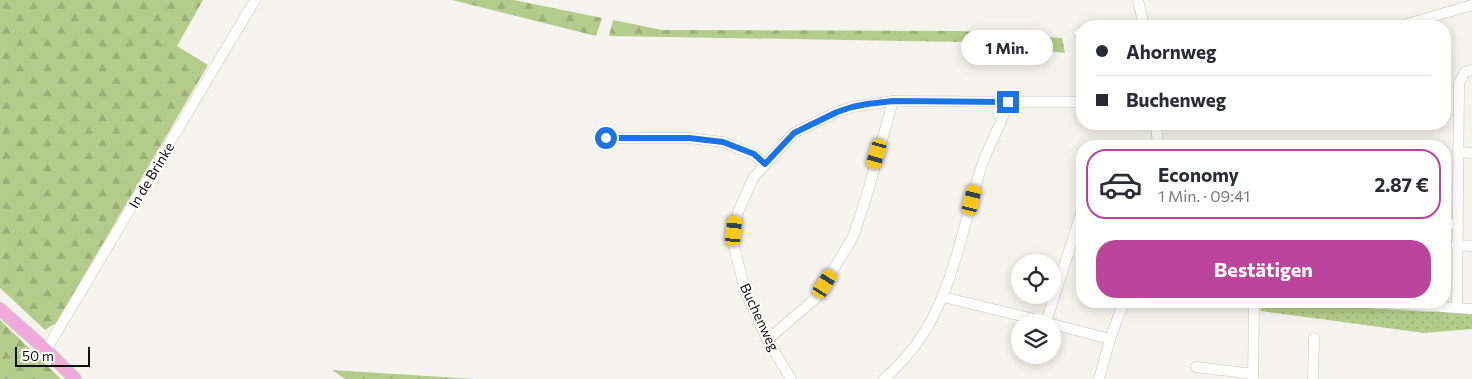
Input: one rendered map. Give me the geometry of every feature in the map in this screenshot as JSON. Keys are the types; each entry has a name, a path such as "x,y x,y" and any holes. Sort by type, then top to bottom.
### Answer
{"main road":[{"path":"0,309 75,379"}],"street":[{"name":"In de Brinke","path":"46,350 255,0"},
{"path":"1138,0 1143,20"},
{"path":"1421,20 1472,5"},
{"path":"1457,308 1456,224 1459,83 1465,72 1472,70"},
{"path":"767,339 816,298 853,237 893,101"},
{"name":"Buchenweg","path":"792,379 767,339 745,290 733,242 738,212 753,178 794,133 852,107 893,101 1076,102"},
{"path":"884,379 896,368 936,313 963,236 982,164 1008,102"},
{"path":"606,138 689,138 723,142 754,154 765,164"},
{"path":"1458,152 1472,153"},
{"path":"1451,224 1456,224"},
{"path":"1049,314 1076,229"},
{"path":"1456,246 1472,246"},
{"path":"942,297 1011,315"},
{"path":"1099,379 1121,308"},
{"path":"1196,367 1253,376 1254,308"},
{"path":"1451,308 1472,309"},
{"path":"1061,326 1110,340"},
{"path":"1313,379 1314,338"}],"green space":[{"path":"0,0 203,0 177,46 208,65 56,323 45,330 0,288"},
{"path":"452,0 514,0 602,18 596,36"},
{"path":"613,20 662,30 961,31 1062,38 1065,53 962,42 609,36"},
{"path":"1261,308 1368,308 1428,312 1472,312 1472,329 1424,333 1261,311"},
{"path":"0,320 61,379 0,379"},
{"path":"332,370 474,379 345,379"}],"route":[{"path":"606,138 689,138 723,142 754,154 765,164 794,133 837,112 852,107 893,101 1008,102"}]}
